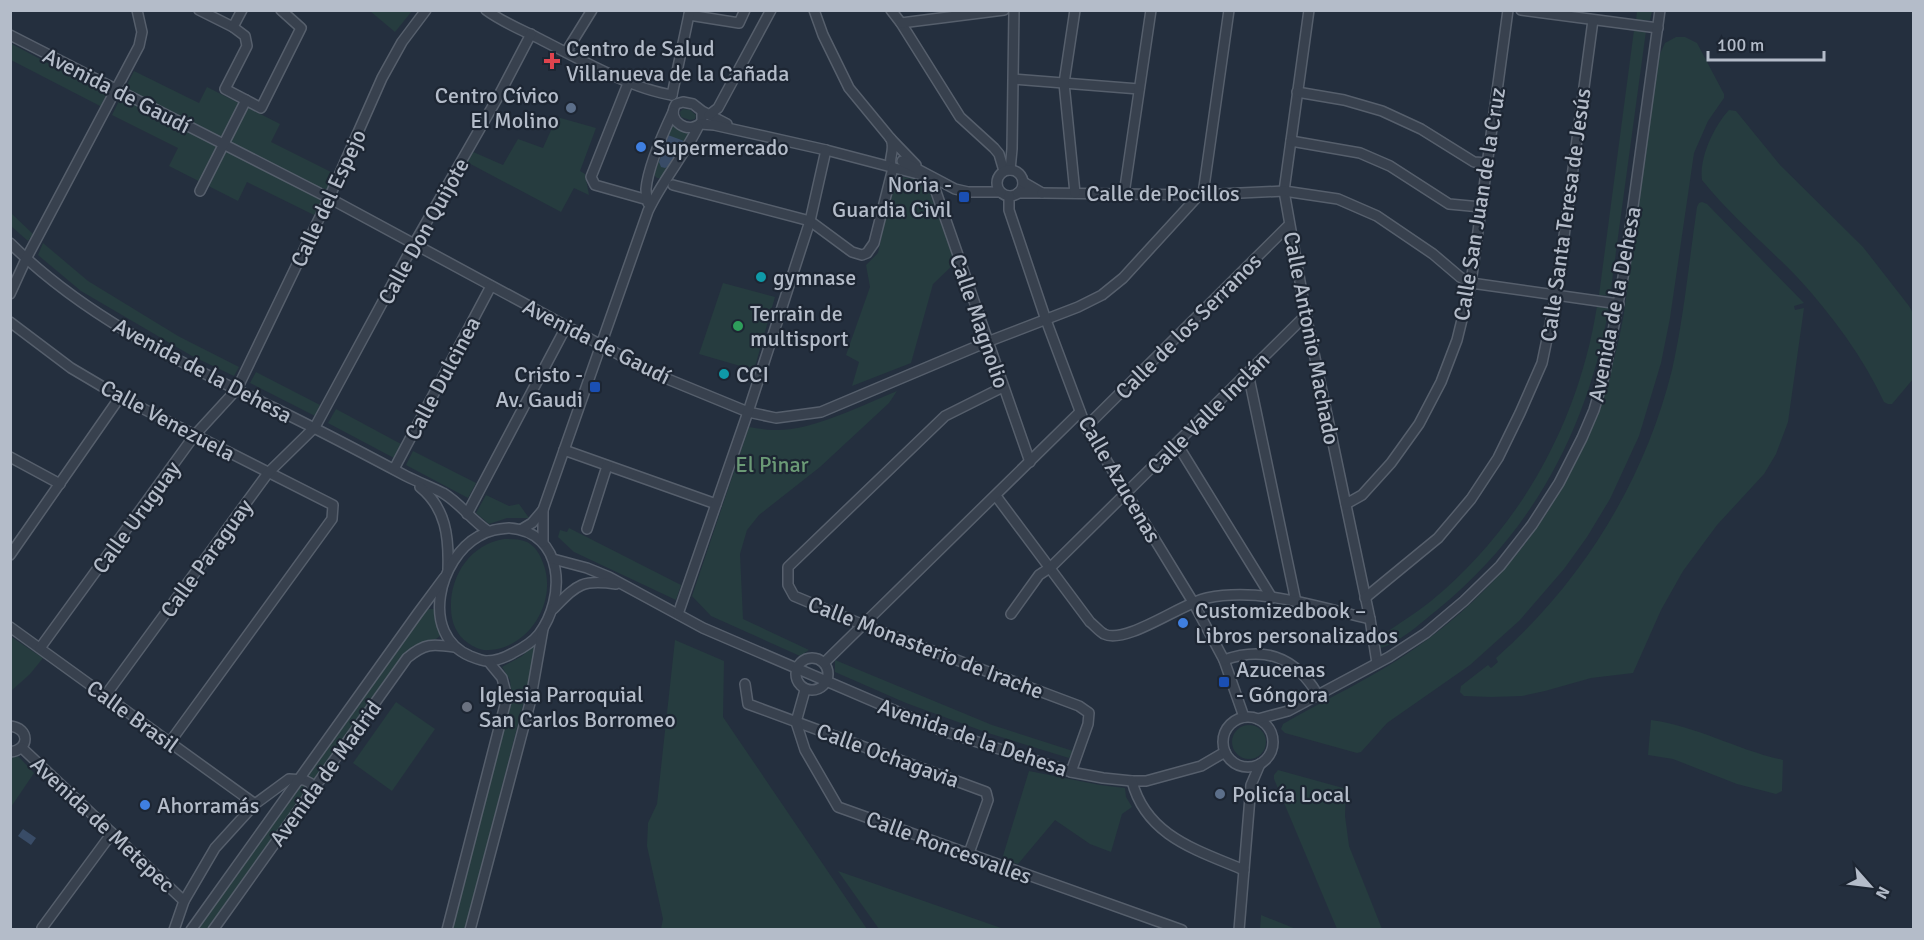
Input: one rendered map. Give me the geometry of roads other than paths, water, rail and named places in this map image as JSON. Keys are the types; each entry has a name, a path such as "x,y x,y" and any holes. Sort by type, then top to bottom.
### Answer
{"street":[{"path":"10,294 139,46 142,32 137,10"},
{"path":"200,10 245,36 247,46 225,89 261,108 301,28 282,10"},
{"path":"233,27 242,10"},
{"name":"Calle del Espejo","path":"237,389 329,198 382,78 402,42 426,10"},
{"path":"486,10 566,52 657,92 674,104 688,102 693,104 737,130"},
{"path":"566,52 592,10"},
{"path":"745,10 739,23 690,13 674,104 674,117 678,123 688,127 714,125 875,162 896,163"},
{"path":"543,542 543,510 648,211 706,113 718,108 771,10"},
{"path":"814,10 823,35 849,88 888,136 922,171"},
{"path":"891,10 901,22 960,117 999,154 1007,170 1018,173 1023,182 1042,193"},
{"path":"901,22 1004,10"},
{"path":"1014,10 1012,149 1007,170 998,176 997,184 1009,193 1022,188 1023,182"},
{"path":"1075,10 1064,83 1075,193"},
{"path":"1124,194 1151,10"},
{"path":"1201,195 1229,10"},
{"name":"Calle Antonio Machado","path":"1309,10 1284,191 1306,315 1370,619 1377,663"},
{"name":"Calle San Juan de la Cruz","path":"1346,504 1362,495 1391,463 1419,424 1441,382 1453,351 1471,284 1508,10"},
{"path":"1521,10 1658,27"},
{"name":"Avenida de la Dehesa","path":"1258,719 1288,711 1377,663 1426,633 1500,566 1532,525 1559,483 1594,410 1605,373 1619,304 1660,10"},
{"name":"Calle Santa Teresa de Jesús","path":"1365,598 1438,538 1471,499 1498,458 1542,363 1556,296 1593,20"},
{"name":"Calle Don Quijote","path":"315,427 531,34"},
{"name":"Avenida de Gaudí","path":"10,35 329,198 653,372 748,412 776,418 821,412 987,342 1078,307 1102,295 1123,278 1201,195"},
{"path":"1014,79 1139,88"},
{"path":"629,81 591,177 595,185 648,200"},
{"path":"1297,92 1344,100 1382,111 1421,129 1474,162 1488,163"},
{"path":"200,191 246,100"},
{"path":"648,211 646,190 649,176 674,104"},
{"path":"888,136 893,146 896,163"},
{"path":"1291,141 1360,153 1390,166 1449,204 1481,207"},
{"path":"649,176 653,183 662,186 673,185 810,221 852,252 867,254 874,243 899,146"},
{"path":"999,154 1012,149"},
{"path":"678,614 748,412 810,221 826,150"},
{"name":"Calle de Pocillos","path":"896,163 922,171 933,178"},
{"name":"Calle de Pocillos","path":"896,163 964,191 1201,195 1284,191 1338,199 1377,216 1433,254 1471,284"},
{"path":"673,185 675,167"},
{"name":"Calle Magnolio","path":"933,178 987,342 1030,462"},
{"name":"Calle Azucenas","path":"1009,193 1009,210 1046,320 1086,427 1193,602 1224,660 1244,717"},
{"name":"Calle de los Serranos","path":"1086,427 1289,225"},
{"name":"Avenida de la Dehesa","path":"10,243 66,292 171,358 315,427 445,494 477,524 488,531"},
{"path":"1471,284 1619,304"},
{"name":"Calle Dulcinea","path":"394,469 491,286"},
{"name":"Calle Valle Inclán","path":"1011,614 1039,575 1051,567 1127,493 1306,315"},
{"name":"Calle Venezuela","path":"10,322 71,368 120,397 333,506 332,519 170,742"},
{"path":"467,514 566,327"},
{"path":"1248,373 1296,602"},
{"name":"Calle Monasterio de Irache","path":"1003,387 945,416 788,567 788,585 794,596 861,624 1079,706 1089,713 1088,724 1071,772"},
{"name":"Calle Uruguay","path":"39,648 194,436 237,389"},
{"path":"10,555 120,397"},
{"path":"824,663 861,624 996,496 1080,412"},
{"name":"Calle Paraguay","path":"105,696 268,473 315,427"},
{"path":"1177,444 1272,598"},
{"path":"564,450 716,504"},
{"path":"10,457 60,484"},
{"path":"587,530 607,466"},
{"name":"Avenida de la Dehesa","path":"409,477 429,494 442,516 449,545 446,575"},
{"path":"996,496 1090,622 1104,634 1116,636 1143,628 1193,602 1235,594 1296,602 1370,619"},
{"path":"522,529 532,523 543,510"},
{"path":"522,529 538,536 553,559 556,569 556,592 544,626 532,641 507,657 488,661 472,657 455,646 444,628 439,608 446,575 461,550 488,531 522,529"},
{"name":"Avenida de la Dehesa","path":"553,559 587,568 703,628 940,730 1071,772 1146,781 1201,766 1225,752"},
{"name":"Avenida de Madrid","path":"191,930 446,575"},
{"name":"Avenida de la Dehesa","path":"551,611 572,590 583,583 596,581 623,585"},
{"path":"470,930 530,703 544,626"},
{"name":"Calle Brasil","path":"10,627 255,804"},
{"name":"Avenida de Madrid","path":"213,930 407,658 418,649 428,645 455,646"},
{"path":"1224,660 1253,653 1269,654 1297,668 1311,683 1318,695"},
{"path":"815,658 824,663 828,671 827,682 816,691 805,690 798,684 796,669 802,661 815,658"},
{"path":"447,930 507,698 502,678 488,661"},
{"name":"Calle Ochagavia","path":"746,684 748,704 986,792 988,800 969,853"},
{"path":"796,722 805,690"},
{"name":"Avenida de la Dehesa","path":"1271,731 1288,711"},
{"path":"1244,717 1258,719 1271,731 1272,750 1268,758 1260,764 1244,767 1230,759 1225,752 1223,741 1226,730 1233,721 1244,717"},
{"name":"Calle Roncesvalles","path":"796,722 805,750 838,807 1182,930"},
{"path":"10,726 19,728 25,735 22,748 19,751 10,752"},
{"name":"Avenida de Metepec","path":"22,748 184,901"},
{"path":"1239,930 1251,785 1260,764"},
{"path":"1244,767 1251,785"},
{"name":"Avenida de Madrid","path":"174,930 184,901 215,848 255,804 290,779 299,779"},
{"path":"299,779 308,781 313,789"},
{"path":"1132,781 1136,797 1149,815 1175,840 1244,870"},
{"path":"42,928 112,833"}],"water":[{"path":"668,135 684,141 669,166 665,168 661,167 659,162"},
{"path":"23,829 36,838 31,845 18,836"}],"place":[{"name":"Centro de Salud Villanueva de la Cañada","path":"552,61"},
{"name":"Centro Cívico El Molino","path":"571,108"},
{"name":"Supermercado","path":"641,147"},
{"name":"Noria - Guardia Civil","path":"964,197"},
{"name":"gymnase","path":"761,277"},
{"name":"Terrain de multisport","path":"738,326"},
{"name":"CCI","path":"724,374"},
{"name":"Cristo - Av. Gaudi","path":"595,387"},
{"name":"Customizedbook – Libros personalizados","path":"1183,623"},
{"name":"Azucenas - Góngora","path":"1224,682"},
{"name":"Iglesia Parroquial San Carlos Borromeo","path":"467,707"},
{"name":"Policía Local","path":"1220,794"},
{"name":"Ahorramás","path":"145,805"}],"park label":[{"name":"El Pinar","path":"772,464"}]}
